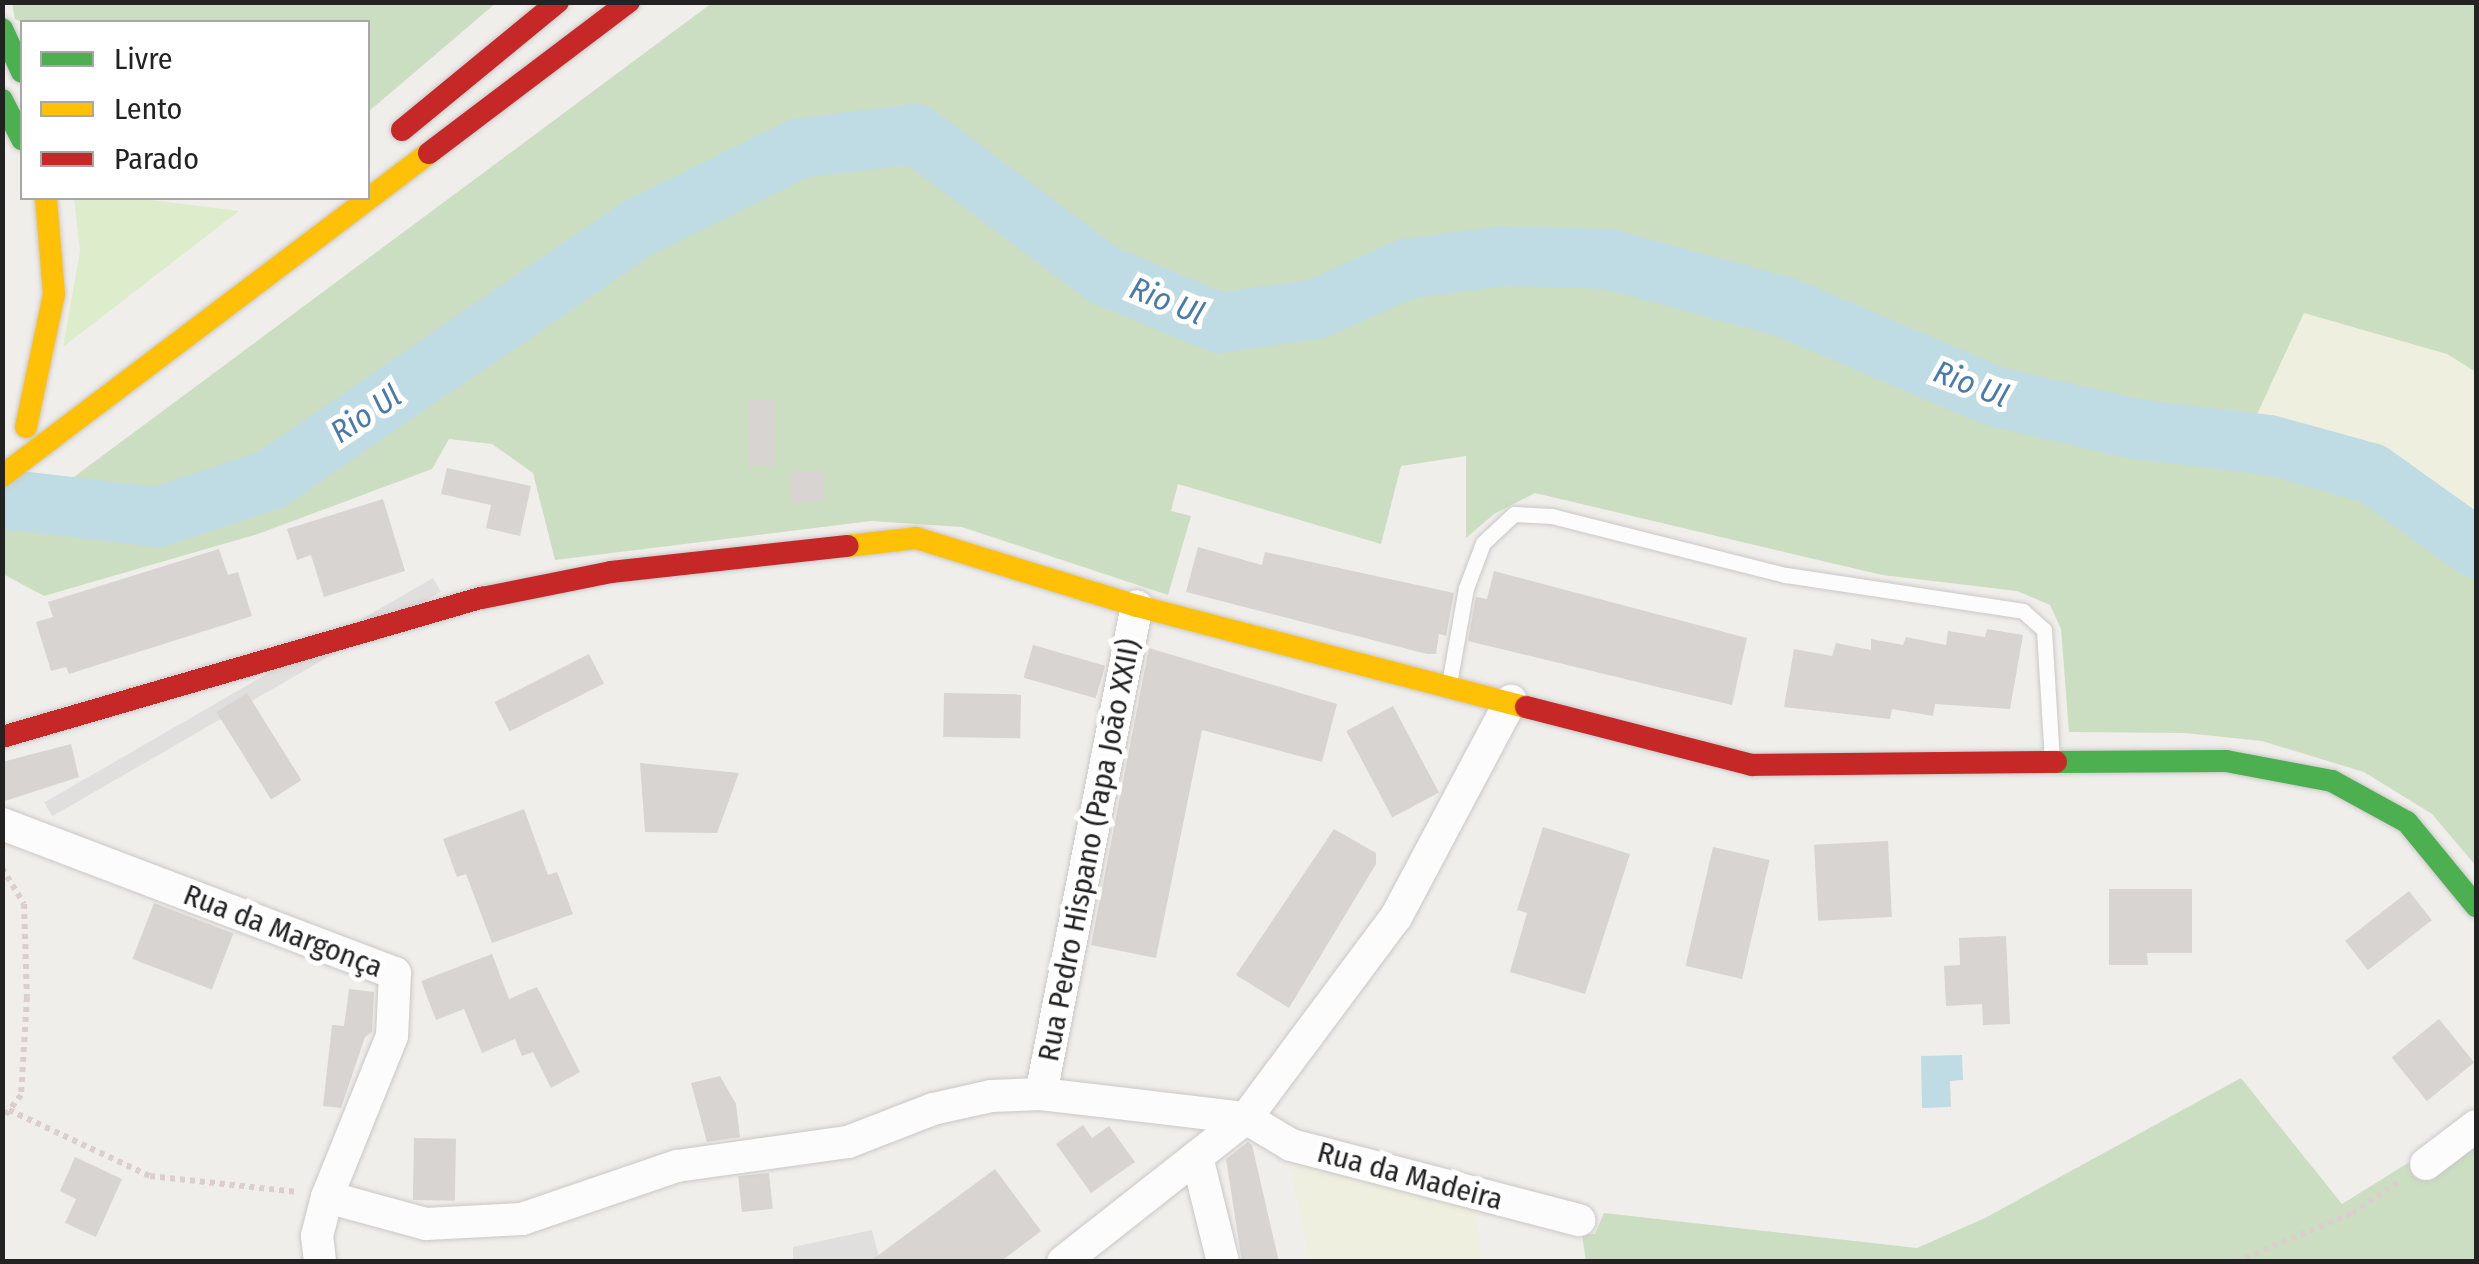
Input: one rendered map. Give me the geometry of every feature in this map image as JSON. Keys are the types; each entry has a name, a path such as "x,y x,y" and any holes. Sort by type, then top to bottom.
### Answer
{"main road":[{"path":"382,147 558,2"},
{"path":"370,199 629,2"},
{"path":"2,29 20,68"},
{"path":"2,100 20,135"},
{"path":"26,427 54,294 46,200"},
{"path":"2,476 368,200"},
{"path":"2,444 72,391"},
{"path":"2,737 360,630 630,570 916,538 1137,606 1752,765 2226,761 2332,782 2407,822 2476,906"}],"street":[{"name":"Rua Pedro Hispano (Papa João XXII)","path":"1040,1094 1137,606"},
{"path":"1063,1262 1246,1118 1396,918 1511,701"},
{"name":"Rua da Margonça","path":"2,824 395,972 392,1036 326,1198 317,1236 320,1262"},
{"path":"326,1198 426,1224 522,1220 677,1166 848,1142 933,1110 991,1096 1040,1094 1246,1118"},
{"name":"Rua da Madeira","path":"1246,1118 1291,1144 1579,1220"},
{"path":"2426,1164 2476,1126"},
{"path":"1197,1156 1223,1262"}],"lane":[{"path":"1448,686 1466,588 1483,543 1514,514 1552,516 1786,575 2023,610 2044,630 2052,764"}],"path":[{"path":"2,868 24,904 27,997 21,1096 2,1119"},
{"path":"9,1110 150,1176 326,1198"},
{"path":"2236,1262 2352,1213 2426,1164"}],"green space":[{"path":"12,3 496,3 370,110 370,20 15,19"},
{"path":"712,3 2476,3 2476,372 2447,354 2304,313 2251,427 2147,413 2000,380 1847,315 1624,244 1491,240 1408,250 1313,294 1202,297 1099,250 925,120 795,135 682,191 236,480 151,503 55,491"},
{"path":"904,148 937,163 1008,227 1089,278 1218,331 1340,313 1417,277 1591,266 1697,289 2050,427 2268,455 2366,481 2476,561 2476,866 2432,814 2364,772 2262,741 2185,733 2069,732 2061,629 2050,605 2017,591 1882,575 1535,493 1494,514 1466,538 1466,456 1401,466 1381,544 1178,484 1171,511 1191,516 1168,595 962,527 871,521 555,560 533,473 492,444 449,439 432,469 258,534 44,596 3,574 2,527 19,515 107,525 160,521 264,489 345,443 687,213 774,172 833,154"},
{"path":"74,200 150,200 239,211 63,347 80,251"},
{"path":"2304,313 2447,354 2476,372 2476,528 2344,449 2251,427"},
{"path":"2241,1078 2342,1204 2416,1158 2476,1138 2476,1261 1586,1262 1582,1234 1595,1234 1604,1213 1917,1248 1985,1218"},
{"path":"1287,1156 1475,1210 1483,1261 1310,1261"}],"shaded area":[{"path":"433,578 441,592 52,816 44,802"},
{"path":"872,1230 880,1261 793,1261 793,1247"}],"water":[{"path":"1962,1055 1963,1080 1950,1081 1951,1107 1922,1108 1921,1056"}],"building":[{"path":"748,400 775,400 775,466 748,466"},
{"path":"447,468 531,486 520,536 486,528 491,505 441,494"},
{"path":"822,470 825,501 792,504 789,473"},
{"path":"383,499 405,571 324,597 311,555 297,560 287,529"},
{"path":"1198,547 1262,565 1265,552 1454,593 1446,636 1439,634 1436,654 1427,654 1186,592"},
{"path":"219,549 228,575 238,572 252,616 69,674 66,667 51,671 36,622 53,617 48,602"},
{"path":"1494,571 1747,638 1732,705 1468,641 1476,597 1487,599"},
{"path":"1987,629 2023,635 2010,709 1935,704 1933,716 1892,709 1890,719 1784,707 1794,649 1832,656 1836,643 1871,650 1871,639 1903,645 1906,637 1946,645 1948,631 1985,637"},
{"path":"1033,645 1105,666 1096,698 1024,678"},
{"path":"1149,648 1337,704 1322,762 1202,730 1156,958 1091,945"},
{"path":"589,654 604,683 510,732 495,702"},
{"path":"247,693 302,780 271,799 216,712"},
{"path":"944,693 1021,694 1020,738 943,737"},
{"path":"1393,706 1439,793 1392,817 1346,731"},
{"path":"71,744 79,777 2,802 2,762"},
{"path":"640,763 739,773 717,833 645,832"},
{"path":"524,809 548,875 557,872 573,914 492,943 466,874 457,877 443,839"},
{"path":"1543,827 1630,854 1585,994 1510,972 1527,913 1517,910"},
{"path":"1334,829 1376,853 1376,864 1289,1008 1236,975"},
{"path":"1888,841 1892,917 1818,921 1814,845"},
{"path":"1713,847 1770,860 1742,979 1686,966"},
{"path":"2109,889 2192,889 2192,953 2147,953 2148,965 2109,965"},
{"path":"2409,891 2432,920 2368,970 2345,941"},
{"path":"154,903 233,933 212,989 132,959"},
{"path":"2006,936 2010,1024 1983,1025 1982,1004 1946,1006 1944,966 1960,965 1959,938"},
{"path":"492,954 509,999 537,987 580,1072 551,1088 533,1052 522,1056 515,1039 482,1053 464,1009 436,1020 421,981"},
{"path":"349,989 374,992 372,1032 365,1037 341,1108 323,1106 332,1025 344,1026"},
{"path":"2439,1019 2474,1063 2427,1101 2392,1057"},
{"path":"720,1076 736,1104 740,1137 707,1142 691,1083"},
{"path":"1083,1125 1092,1138 1109,1126 1135,1162 1091,1193 1056,1144"},
{"path":"414,1138 456,1139 455,1201 413,1200"},
{"path":"1248,1142 1252,1145 1279,1262 1242,1262 1226,1159"},
{"path":"75,1157 122,1179 96,1237 65,1223 76,1199 60,1191"},
{"path":"995,1169 1041,1231 1000,1262 869,1262"},
{"path":"769,1173 773,1209 742,1212 738,1176"}],"waterway":[{"name":"Rio Ul","path":"2,499 158,517 270,480 636,229 800,148 916,134 1104,275 1219,323 1317,309 1406,269 1504,256 1608,259 1785,307 1996,397 2136,429 2269,445 2371,473 2476,548"}],"traffic: fast":[{"path":"2,29 20,68"},
{"path":"2,100 20,135"},
{"path":"2056,762 2226,761 2332,781 2407,822 2476,906"}],"traffic: slow":[{"path":"370,198 429,153"},
{"path":"26,427 54,294 46,200"},
{"path":"2,476 367,200"},
{"path":"848,546 916,538 1137,606 1526,707"}],"traffic: jam":[{"path":"402,130 558,2"},
{"path":"429,153 629,2"},
{"path":"2,737 482,598 611,572 848,546"},
{"path":"1526,707 1752,765 2056,762"}]}
